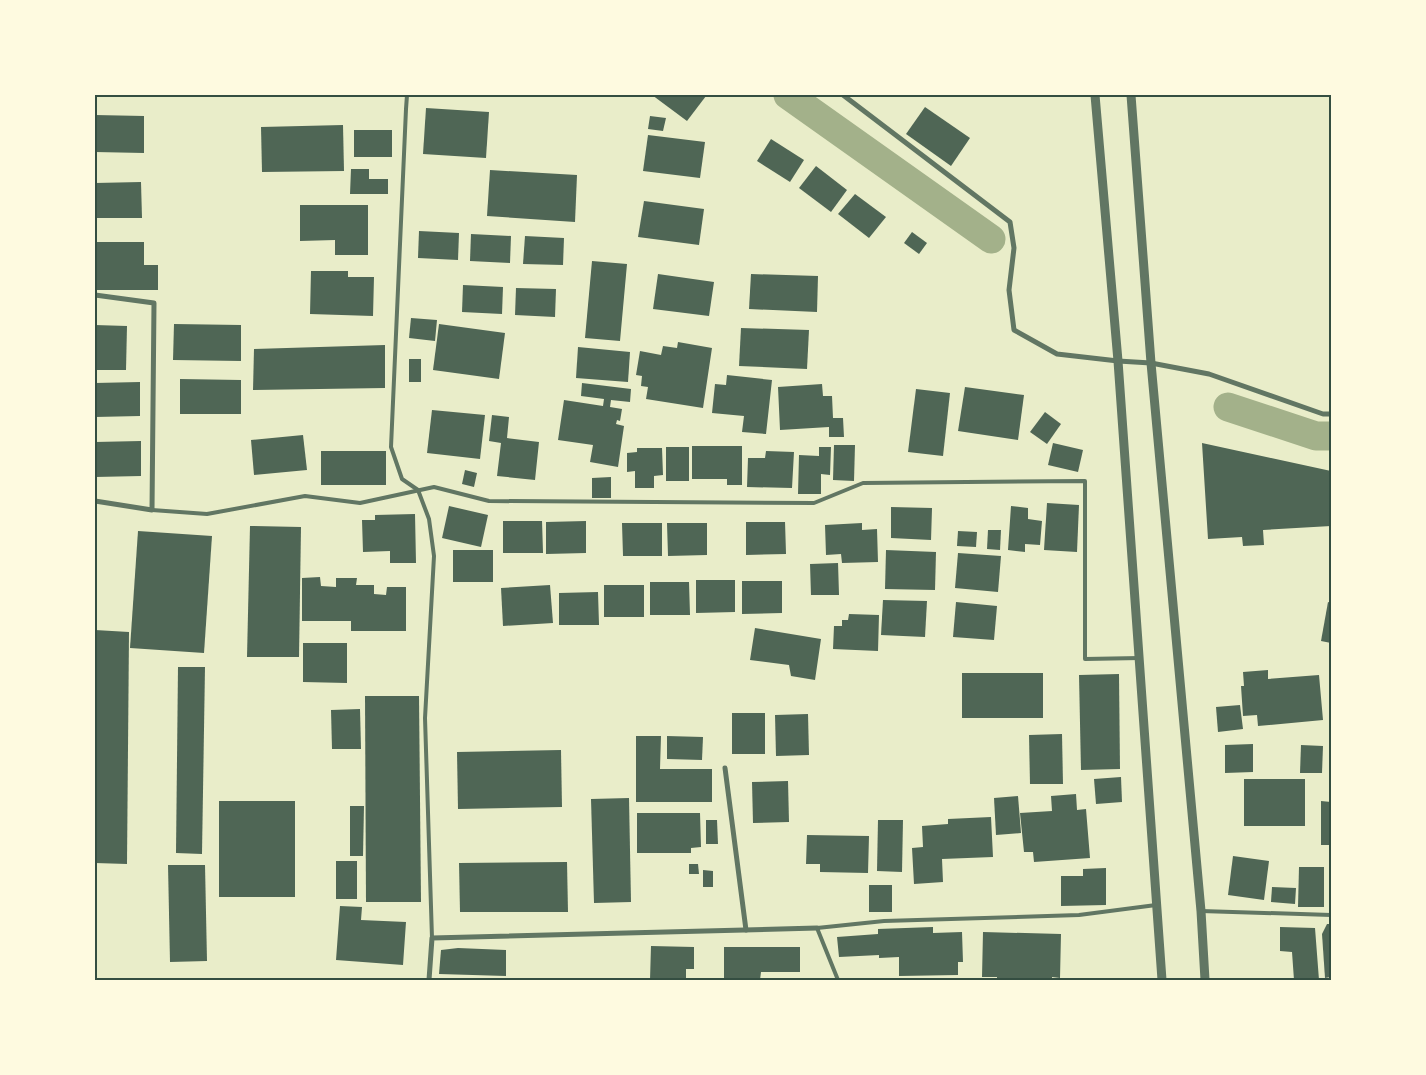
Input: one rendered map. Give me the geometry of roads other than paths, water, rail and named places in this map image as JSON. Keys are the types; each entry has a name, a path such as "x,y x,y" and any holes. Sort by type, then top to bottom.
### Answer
{"street":[{"path":"843,95 1010,222 1014,248 1009,290 1014,330 1057,354 1151,363 1209,374 1323,414 1331,414"},
{"path":"1095,95 1118,361 1162,980"},
{"path":"1131,95 1151,363 1201,911 1205,980"},
{"path":"95,295 154,303 152,510 95,501"},
{"path":"725,768 746,930"},
{"path":"430,980 432,938 818,928"}],"lane":[{"path":"407,95 391,447 402,479 418,490 429,519 434,556 425,718 432,938"},
{"path":"152,510 208,514 305,496 360,503 434,488 489,501 814,503 863,483 1085,481 1085,659 1140,658"},
{"path":"838,980 818,928 884,921 1079,915 1157,905"},
{"path":"1201,911 1331,915"}],"waterway":[{"path":"788,95 991,239"},
{"path":"1228,407 1316,436 1331,436"}]}
